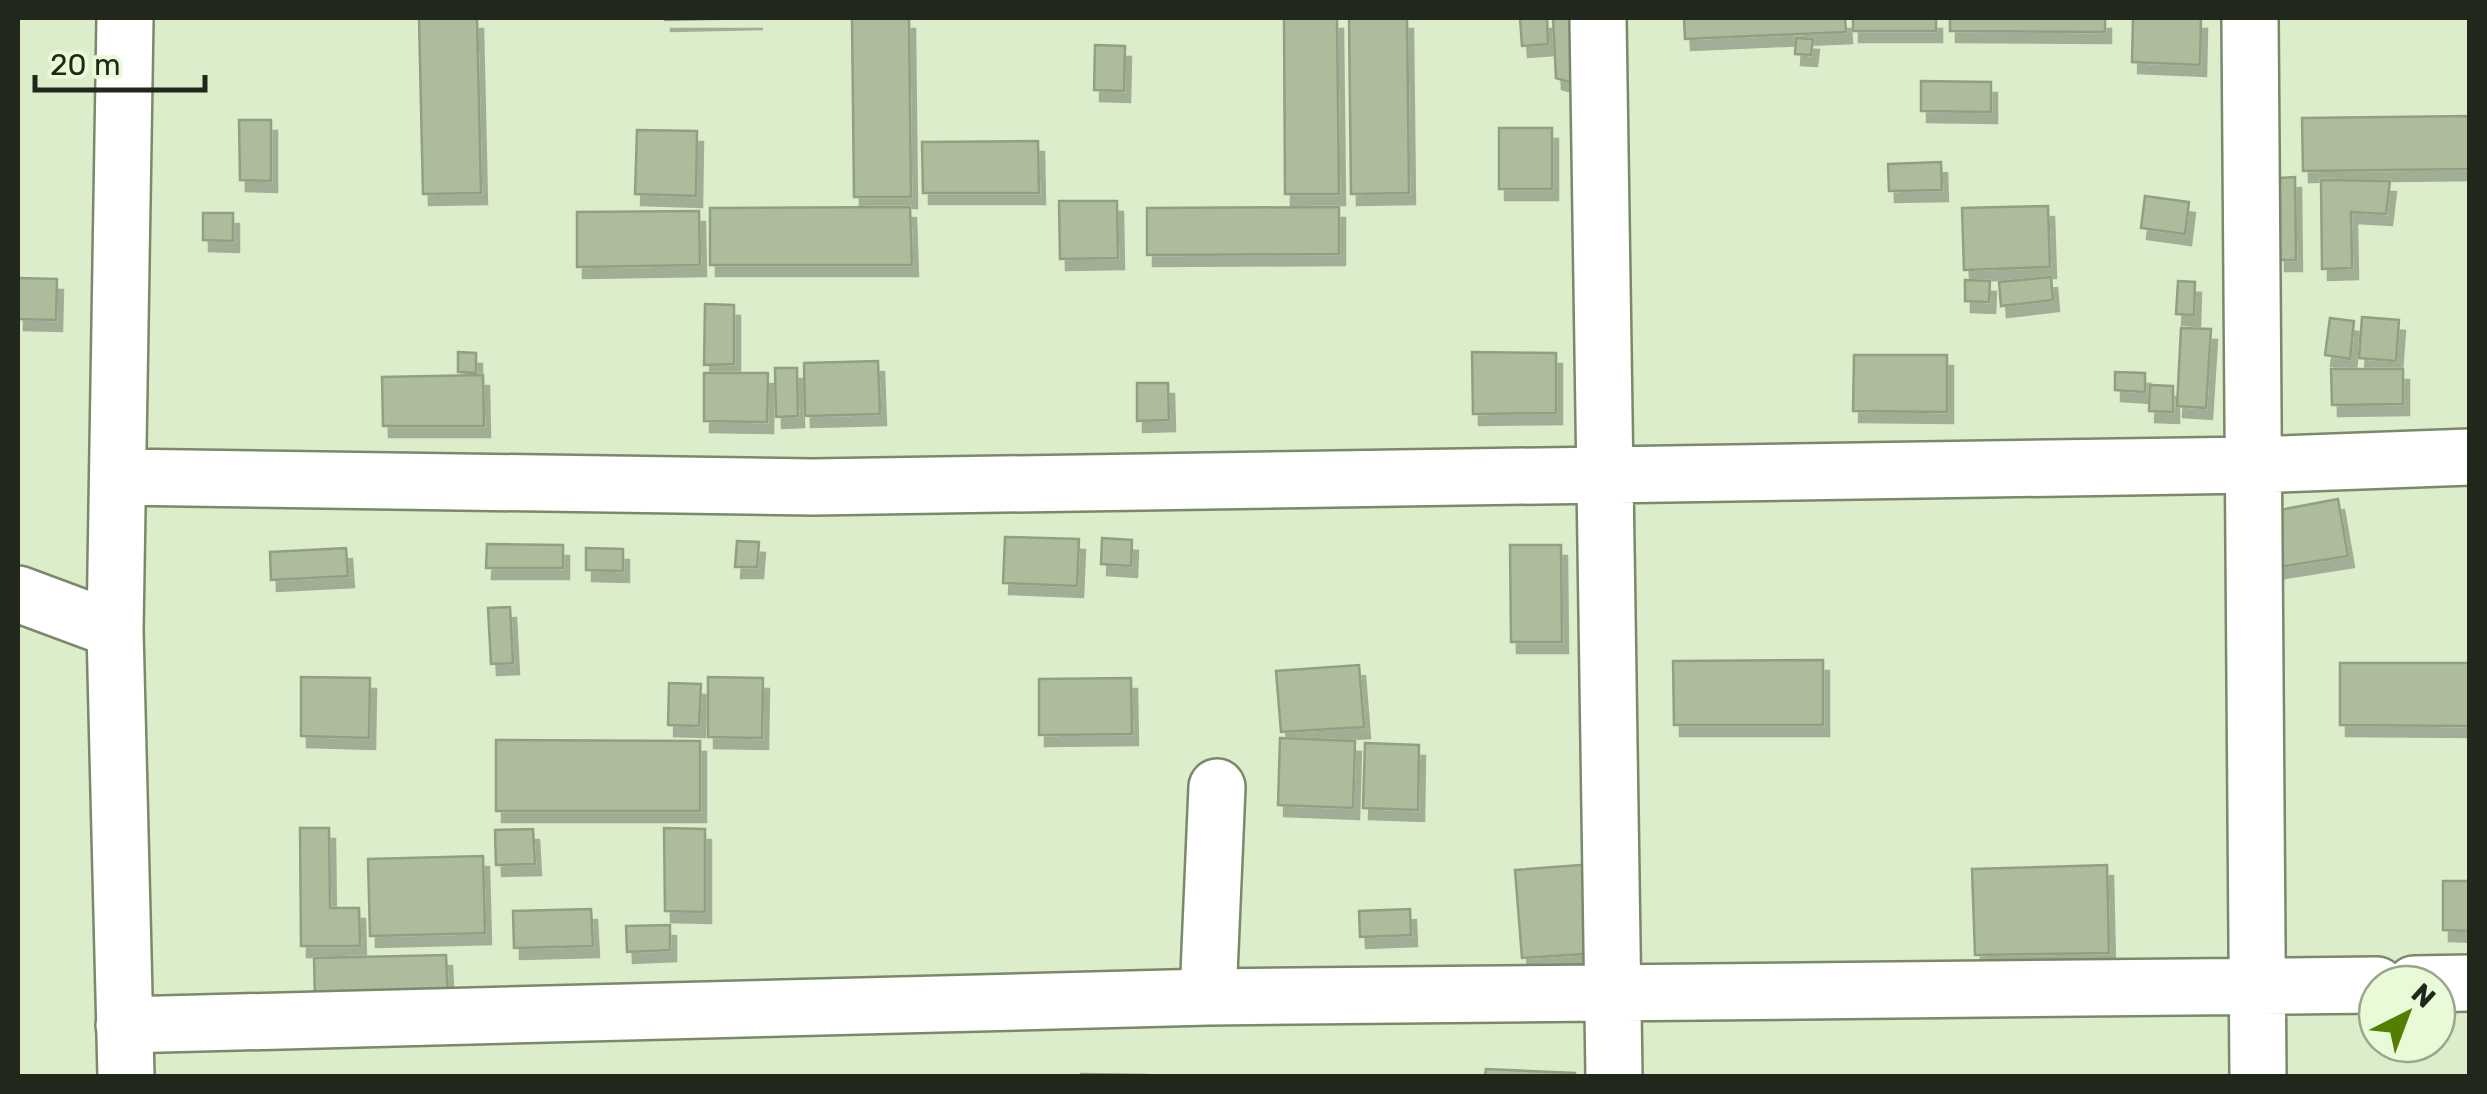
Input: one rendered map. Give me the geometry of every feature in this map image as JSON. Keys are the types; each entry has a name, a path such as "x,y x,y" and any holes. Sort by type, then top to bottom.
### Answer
{"street":[{"path":"125,18 115,630 125,1051 1208,997 2357,985"},
{"path":"1598,18 1614,1076"},
{"path":"2250,18 2258,1076"},
{"path":"118,478 813,487 2253,465 2470,457"},
{"path":"18,594 115,630"},
{"path":"1208,997 1217,787"}],"building":[{"path":"419,18 477,18 481,193 423,194"},
{"path":"665,18 757,18 665,20"},
{"path":"852,18 909,18 911,197 854,197"},
{"path":"1284,18 1337,18 1339,194 1285,194"},
{"path":"1349,18 1407,18 1409,193 1351,194"},
{"path":"1520,18 1547,18 1548,44 1522,46"},
{"path":"1553,18 1585,18 1589,88 1556,78"},
{"path":"1684,18 1845,18 1846,32 1685,39"},
{"path":"1853,18 1936,18 1936,31 1853,31"},
{"path":"1950,18 2105,18 2105,32 1950,31"},
{"path":"2133,18 2201,18 2200,65 2132,62"},
{"path":"1796,38 1813,39 1811,55 1795,54"},
{"path":"1095,45 1125,46 1124,91 1094,90"},
{"path":"1921,81 1991,82 1991,112 1921,111"},
{"path":"2470,116 2470,169 2303,171 2302,118"},
{"path":"239,120 271,120 271,181 240,180"},
{"path":"1499,128 1552,128 1552,189 1499,189"},
{"path":"637,130 697,131 696,196 635,194"},
{"path":"1038,141 1039,193 923,193 922,142"},
{"path":"1941,162 1942,190 1889,191 1888,164"},
{"path":"2295,177 2296,260 2279,260 2278,178"},
{"path":"2321,180 2390,181 2386,214 2351,212 2352,268 2322,269"},
{"path":"2145,196 2189,202 2185,234 2141,228"},
{"path":"1059,201 1117,201 1118,258 1060,259"},
{"path":"2048,206 2050,267 1964,270 1962,208"},
{"path":"910,207 912,265 710,265 710,208"},
{"path":"1339,207 1339,254 1147,255 1147,208"},
{"path":"699,211 700,265 577,267 577,212"},
{"path":"203,213 233,213 233,241 203,240"},
{"path":"2051,277 2053,300 2001,306 1999,282"},
{"path":"18,278 57,279 56,320 18,319"},
{"path":"1965,280 1990,281 1989,302 1965,301"},
{"path":"2178,281 2195,282 2194,315 2176,314"},
{"path":"705,304 734,305 734,364 704,365"},
{"path":"2362,317 2399,320 2396,361 2359,358"},
{"path":"2330,318 2354,321 2350,359 2325,355"},
{"path":"2181,328 2211,329 2206,408 2177,406"},
{"path":"458,352 476,353 476,373 458,372"},
{"path":"1472,352 1556,353 1556,413 1473,414"},
{"path":"1854,355 1947,355 1947,412 1853,411"},
{"path":"878,361 880,414 805,416 804,363"},
{"path":"775,368 797,368 798,416 776,417"},
{"path":"2331,369 2403,369 2403,404 2332,405"},
{"path":"2115,372 2145,373 2145,392 2115,390"},
{"path":"704,373 768,373 767,422 704,421"},
{"path":"483,375 484,426 383,426 382,377"},
{"path":"1137,383 1168,383 1169,420 1137,421"},
{"path":"2150,385 2173,386 2173,412 2149,411"},
{"path":"2338,499 2348,556 2279,567 2269,512"},
{"path":"1005,537 1079,539 1077,586 1003,583"},
{"path":"1102,538 1132,540 1131,566 1101,564"},
{"path":"737,541 759,542 757,567 735,567"},
{"path":"487,544 563,545 563,568 486,568"},
{"path":"1510,545 1561,545 1562,642 1511,642"},
{"path":"346,548 348,576 271,580 270,552"},
{"path":"586,548 623,549 623,571 586,570"},
{"path":"510,607 513,663 491,664 488,608"},
{"path":"1823,660 1823,725 1674,725 1673,661"},
{"path":"2340,663 2470,663 2470,726 2340,725"},
{"path":"1359,665 1364,727 1281,732 1276,671"},
{"path":"301,677 370,678 369,738 301,736"},
{"path":"708,677 763,678 762,738 708,737"},
{"path":"1131,678 1132,734 1039,735 1039,679"},
{"path":"669,683 701,684 699,726 668,725"},
{"path":"1280,738 1355,741 1353,808 1278,805"},
{"path":"496,740 700,741 700,811 496,811"},
{"path":"1365,743 1419,745 1418,810 1363,808"},
{"path":"300,828 329,828 330,908 359,908 360,946 301,946"},
{"path":"664,828 705,829 705,912 665,911"},
{"path":"533,829 535,864 496,865 495,830"},
{"path":"483,856 485,933 370,936 368,859"},
{"path":"1593,864 1599,953 1522,958 1515,870"},
{"path":"2107,865 2109,953 1975,955 1972,869"},
{"path":"2443,881 2470,881 2470,931 2443,930"},
{"path":"591,909 593,946 514,948 513,911"},
{"path":"1410,909 1411,935 1360,937 1359,911"},
{"path":"670,925 670,950 627,952 626,926"},
{"path":"446,955 448,996 315,999 314,958"},
{"path":"1486,1069 1575,1073 1575,1076 1485,1076"},
{"path":"1148,1075 1148,1076 1081,1076"}]}
